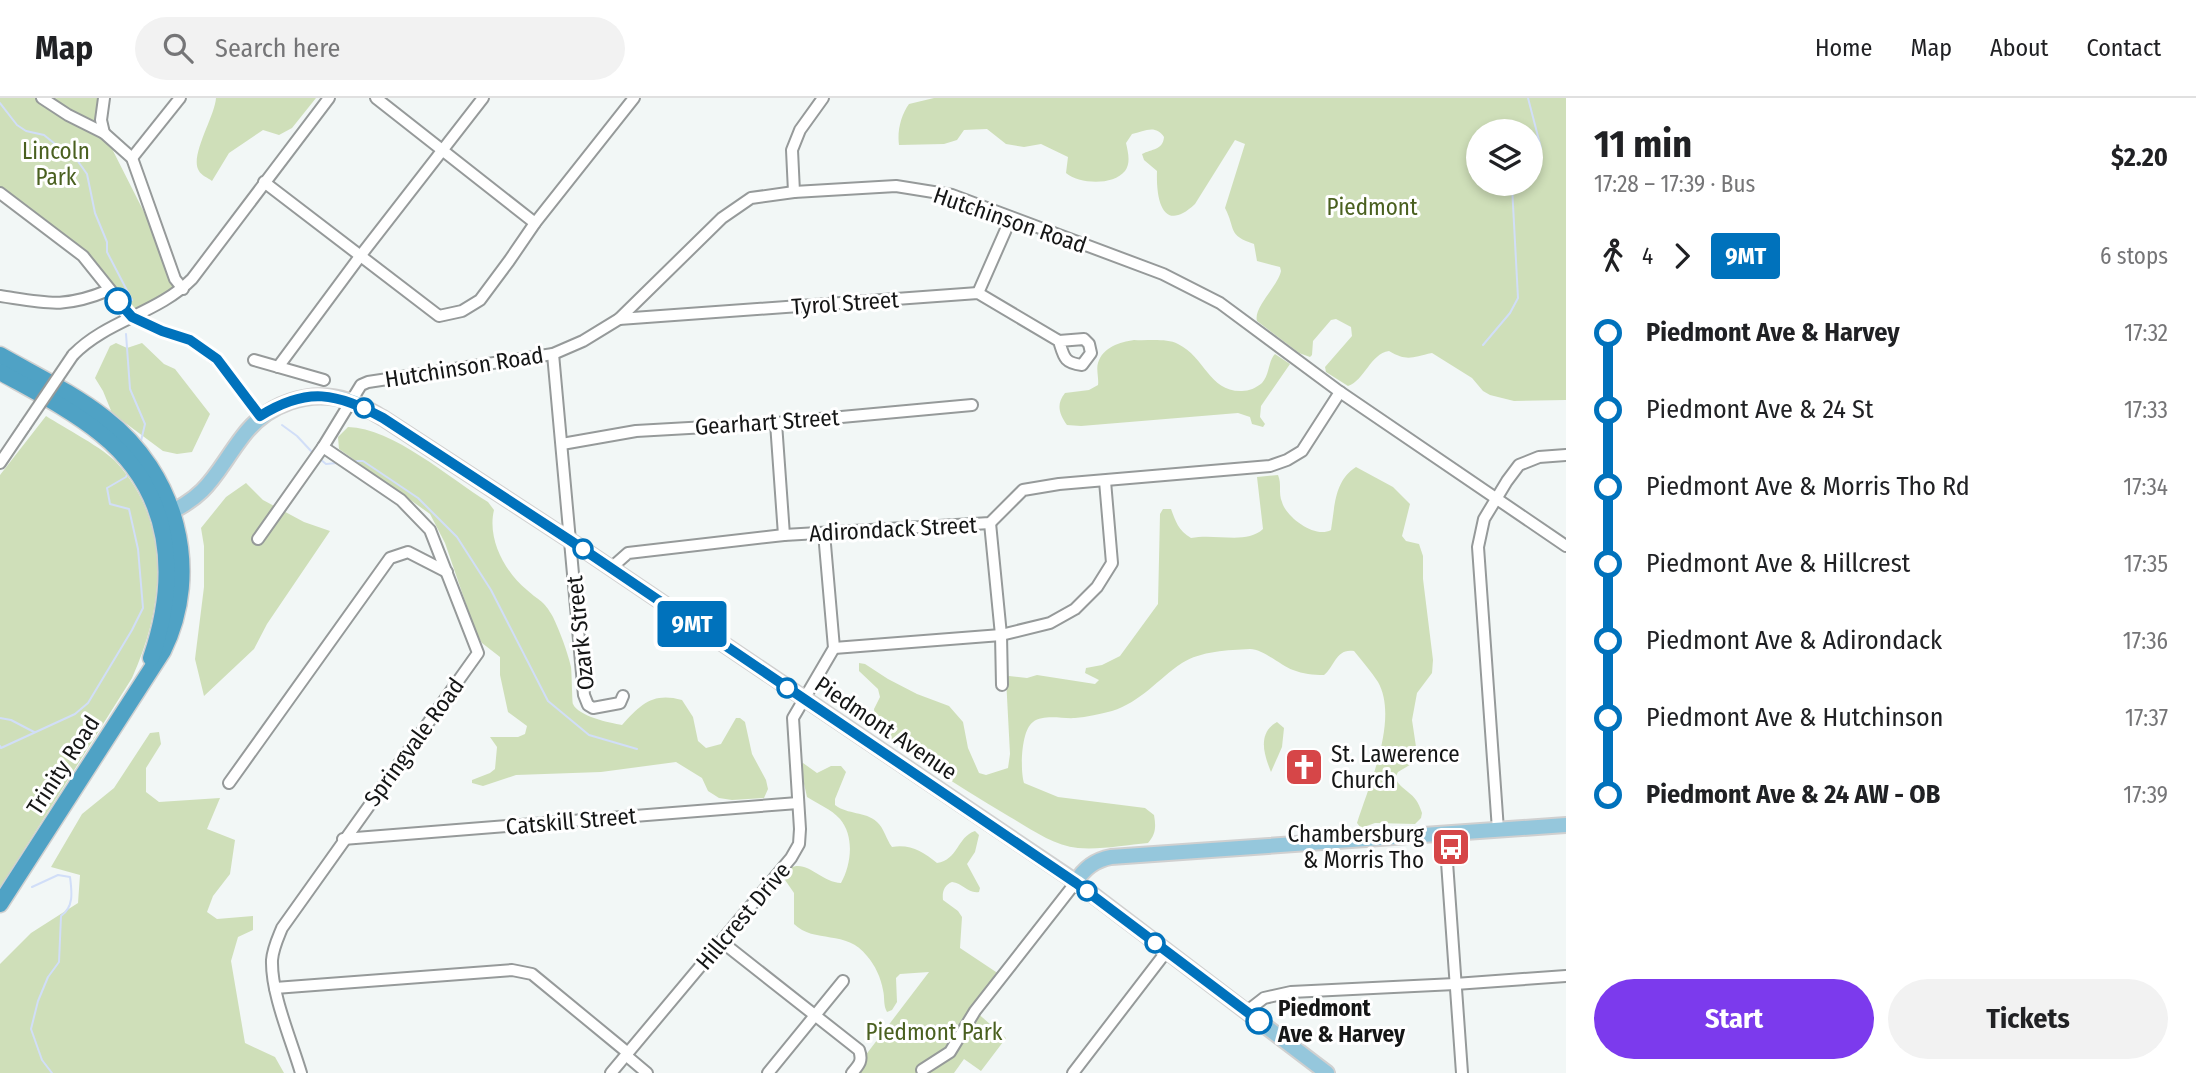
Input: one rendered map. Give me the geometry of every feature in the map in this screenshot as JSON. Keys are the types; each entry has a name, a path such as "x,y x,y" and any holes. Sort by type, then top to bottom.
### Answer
{"highway":[{"path":"0,355 90,407 123,434 148,493 166,514"},
{"path":"0,372 85,422 134,457"},
{"name":"Trinity Road","path":"0,904 141,685 161,626 167,591 166,514"}],"main road":[{"name":"Piedmont Avenue","path":"166,514 198,496 210,484 260,416 284,404 311,397 350,401 383,418 571,541 1076,883 1327,1073"},
{"path":"1076,883 1082,872 1094,862 1111,857 1566,825"}],"street":[{"path":"41,98 104,134 132,158 175,279 183,289"},
{"path":"104,98 101,120 104,134"},
{"path":"132,158 180,98"},
{"path":"0,463 73,355 87,340 103,330 155,308 183,289 329,98"},
{"path":"376,98 535,223"},
{"path":"278,367 483,98"},
{"path":"264,182 439,316 462,311 480,300 535,223 634,98"},
{"path":"794,192 792,150 800,130 823,98"},
{"name":"Hutchinson Road","path":"350,401 361,385 368,382 553,354 583,341 619,319 722,218 751,198 794,192 896,186 952,195 1163,274 1220,303 1340,392 1566,546"},
{"path":"0,193 83,256 132,317 190,340 217,359 260,416"},
{"path":"1011,218 978,293 1059,341"},
{"path":"0,296 62,304 84,300 109,290"},
{"name":"Tyrol Street","path":"619,319 978,293"},
{"name":"Ozark Street","path":"553,354 584,695 588,705 593,708 620,703 623,696"},
{"path":"254,360 324,380"},
{"name":"Adirondack Street","path":"611,568 628,554 784,535 990,523 1023,489 1270,466 1302,451 1340,392"},
{"path":"258,539 323,447 350,401"},
{"name":"Gearhart Street","path":"562,444 636,431 776,423 972,405"},
{"path":"776,423 784,535"},
{"name":"Springvale Road","path":"301,1073 275,988 272,959 282,928 478,653 430,530 401,500 323,447"},
{"path":"1498,830 1478,547 1484,519 1520,465 1527,460 1566,455"},
{"path":"824,533 834,648 1001,635 1049,623 1075,609 1097,587 1112,563 1105,481"},
{"path":"990,523 1001,635 1002,685"},
{"path":"229,783 390,558 408,552 447,572"},
{"name":"Hillcrest Drive","path":"611,1073 791,858 799,844 793,718 834,648"},
{"name":"Catskill Street","path":"343,839 798,803"},
{"path":"1445,834 1462,1073"},
{"path":"922,1070 950,1052 975,1011 1076,883"},
{"path":"722,942 859,1050 860,1064 852,1073"},
{"path":"1076,1072 1166,952"},
{"path":"275,988 512,970 532,974 628,1053 628,1057 647,1073"},
{"path":"1246,1012 1264,998 1291,992 1566,976"},
{"path":"768,1073 843,981"}],"green space":[{"name":"Lincoln Park","path":"0,98 104,98 104,133 183,289 132,317 83,256 0,193"},
{"path":"216,98 316,98 292,128 279,135 263,130 229,153 212,181 200,172 197,156"},
{"name":"Piedmont","path":"934,98 1566,98 1566,400 1514,401 1490,395 1472,378 1432,353 1410,358 1389,351 1382,353 1348,386 1326,372 1325,367 1352,336 1351,327 1336,319 1331,320 1313,341 1310,357 1299,353 1257,321 1262,303 1281,271 1280,267 1257,261 1254,244 1236,234 1225,208 1245,144 1235,140 1195,204 1175,216 1163,209 1158,192 1157,171 1144,160 1142,154 1162,144 1164,137 1157,131 1132,134 1126,143 1128,165 1125,171 1113,179 1096,182 1072,177 1066,173 1068,157 1041,144 1024,147 1006,144 987,129 964,130 957,140 944,144 899,145 900,123 909,104"},
{"path":"1134,340 1162,340 1178,344 1195,357 1214,380 1231,390 1247,390 1262,383 1275,354 1290,364 1261,406 1260,417 1265,424 1263,427 1252,424 1250,417 1238,413 1067,425 1060,409 1060,401 1065,393 1089,390 1098,385 1097,365 1104,353 1118,344"},
{"path":"116,343 127,348 142,343 164,364 175,369 210,414 192,452 177,454 163,451 112,413 95,378 110,346"},
{"path":"46,416 111,457 135,487 155,540 158,568 156,596 151,624 132,678 0,888 0,475"},
{"path":"348,427 383,436 402,445 488,502 494,510 493,532 505,564 519,583 547,607 553,617 571,667 573,704 576,708 595,718 622,725 635,711 655,699 682,700 693,717 698,741 706,748 721,744 736,718 740,718 745,722 752,754 766,780 768,789 764,798 719,798 708,791 702,778 676,762 601,772 516,775 483,786 472,783 472,780 495,769 497,747 490,737 518,737 525,734 527,726 508,712 500,675 500,657 482,643 476,633 445,543 430,514 339,449 338,437"},
{"path":"1356,467 1393,487 1410,504 1402,536 1406,541 1419,544 1423,556 1432,673 1417,693 1412,720 1418,760 1398,772 1395,778 1419,806 1421,818 1415,824 1375,823 1361,828 1357,823 1380,752 1385,714 1384,697 1378,682 1354,651 1339,655 1324,675 1293,670 1266,654 1250,649 1206,654 1182,663 1141,696 1112,711 1075,718 1048,717 1033,722 1024,741 1024,783 1058,797 1145,808 1154,815 1155,823 1154,833 1148,843 1086,848 1069,847 1051,840 959,786 876,728 874,709 880,697 878,689 859,671 859,663 917,694 949,706 963,722 968,748 979,773 986,775 1008,768 1010,754 1006,678 1037,675 1095,684 1099,680 1085,673 1086,668 1102,665 1120,656 1158,604 1160,514 1163,509 1171,509 1180,529 1191,538 1239,538 1256,534 1263,529 1257,477 1278,475 1281,499 1289,514 1302,525 1317,532 1324,532 1331,530 1339,487 1343,479"},
{"path":"246,483 263,500 304,522 330,531 267,624 254,649 204,696 195,659 204,587 201,528 226,497"},
{"path":"1277,722 1284,728 1282,747 1271,772 1266,759 1264,738"},
{"path":"159,732 161,744 146,768 146,792 159,802 220,798 207,829 235,840 230,874 213,896 207,912 217,919 253,916 253,930 238,937 231,961 245,1043 275,1057 284,1073 0,1073 0,964 31,933 78,903 80,875 51,867 82,814 114,788 150,733"},
{"name":"Piedmont Park","path":"803,763 817,773 831,766 841,766 846,772 835,805 877,822 892,847 916,850 937,863 949,858 969,834 975,831 979,835 975,852 967,864 980,888 979,892 952,882 945,887 943,900 962,917 960,948 1002,976 975,1011 1006,1038 981,1071 964,1059 954,1073 852,1073 929,972 900,974 896,978 897,1002 892,1010 887,1012 877,972 859,948 840,939 811,934 794,924 794,893 783,873 798,866 805,867 841,883 850,851 848,834 840,819 829,809 807,797 800,766"}],"waterway":[{"path":"1528,98 1533,119"},
{"path":"0,103 17,125 26,131 44,135 72,153 87,174 95,213 107,242 107,252 132,300"},
{"path":"1483,345 1510,313 1518,298 1513,196"},
{"path":"126,334 130,389 145,424 141,441"},
{"path":"282,425 311,451"},
{"path":"320,459 326,464 337,463"},
{"path":"357,461 363,461 418,498 457,537 491,590 548,701 589,735 637,749"},
{"path":"0,746 1,748 75,714 88,703 143,608 138,549 129,509 110,504 107,488 126,477 128,472"},
{"path":"0,718 11,720 34,732"},
{"path":"32,887 58,875 70,877 70,904 61,916 59,962 48,977 31,1029 42,1060 52,1073"}],"bus line":[{"name":"9MT","path":"118,301 132,317 190,340 217,359 260,416 298,399 327,397 350,401 383,418 571,541 1076,883 1259,1021"}],"place":[{"name":"St. Lawerence Church","path":"1304,767"},
{"name":"Chambersburg & Morris Tho","path":"1451,847"},
{"name":"Piedmont Ave & Harvey","path":"1259,1021"}]}
